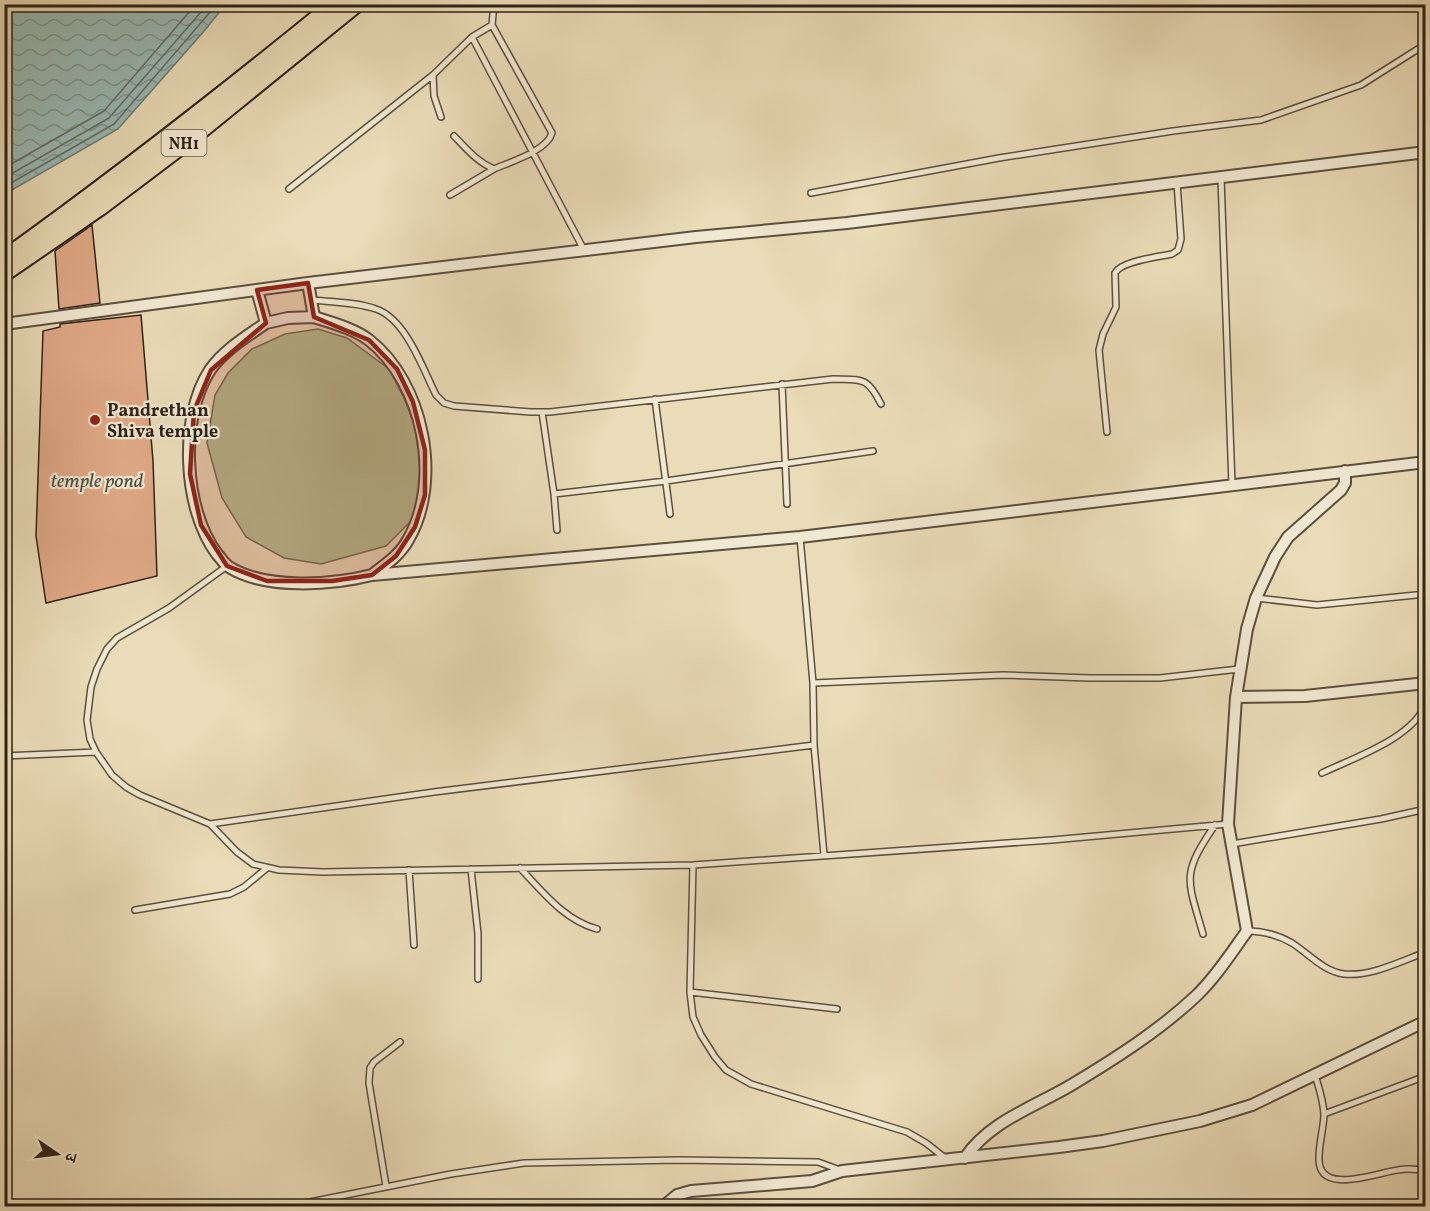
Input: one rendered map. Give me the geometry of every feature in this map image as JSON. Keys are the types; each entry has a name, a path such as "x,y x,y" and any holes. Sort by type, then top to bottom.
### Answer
{"highway":[{"name":"NH1","path":"4,259 124,172 335,4"},
{"name":"NH1","path":"4,273 100,207 178,148 356,4"}],"street":[{"path":"4,324 308,283 696,237 859,221 1425,152"},
{"path":"308,283 314,317"},
{"path":"257,290 266,323"},
{"path":"372,575 396,556 415,527 425,495 425,450 413,402 396,369 369,340 355,332 314,317 288,318 266,323 232,347 210,370 194,411 189,442 194,501 210,545 227,566 245,575 267,581 332,581 372,575 800,537 1425,462"},
{"path":"965,1158 972,1147 991,1130 1073,1085 1157,1028 1197,995 1247,931 1228,824 1239,669 1256,598 1275,557 1288,537 1341,490 1345,483 1345,471"},
{"path":"1236,697 1305,696 1425,683"},
{"path":"664,1206 677,1195 691,1191 812,1180 842,1171 949,1161 1103,1141 1200,1120 1252,1105 1425,1021"}],"lane":[{"path":"450,195 494,169 533,153 551,138 551,128 492,25 494,4"},
{"path":"289,189 433,75 472,37 492,25"},
{"path":"472,37 584,250"},
{"path":"811,193 999,158 1261,120 1361,85 1425,44"},
{"path":"433,75 434,96 441,117"},
{"path":"454,136 473,156 494,169"},
{"path":"1221,176 1230,377 1232,485"},
{"path":"1107,432 1099,350 1103,334 1116,307 1115,273 1120,266 1172,254 1178,250 1181,239 1177,182"},
{"path":"311,300 376,309 389,315 401,327 436,395 444,403 454,406 542,412 833,379 859,380 873,388 881,404"},
{"path":"782,384 787,504"},
{"path":"655,399 670,514"},
{"path":"542,412 557,530"},
{"path":"554,494 666,481 873,451"},
{"path":"800,537 813,683 814,745 824,855"},
{"path":"227,566 169,608 117,638 107,649 97,669 91,687 87,720 90,739 96,752 112,775 126,787 210,824 237,852 253,864 267,868 323,872 693,865 1052,840 1228,824"},
{"path":"1256,598 1317,604 1425,594"},
{"path":"813,683 1003,675 1160,678 1239,669"},
{"path":"1322,773 1388,741 1407,729 1417,720 1425,704"},
{"path":"210,824 434,792 814,745"},
{"path":"4,756 96,752"},
{"path":"1231,844 1381,819 1425,809"},
{"path":"1203,934 1189,881 1194,858 1215,825"},
{"path":"693,865 690,992 693,1017 701,1035 726,1070 737,1078 778,1093 907,1132 949,1161"},
{"path":"135,910 230,894 244,888 267,868"},
{"path":"520,868 575,921 597,929"},
{"path":"471,869 478,934 478,979"},
{"path":"409,870 414,945"},
{"path":"1247,931 1260,931 1279,937 1292,943 1315,962 1342,974 1373,970 1425,952"},
{"path":"690,992 837,1009"},
{"path":"386,1186 369,1083 370,1068 374,1062 400,1042"},
{"path":"1315,1075 1324,1114 1318,1158 1320,1168 1335,1179 1350,1181 1396,1170 1413,1168 1425,1171"},
{"path":"1324,1114 1425,1076"},
{"path":"290,1206 451,1174 524,1163 678,1160 818,1162 842,1171"}],"highlighted area":[{"path":"308,283 314,317 369,340 397,369 413,402 425,450 425,495 415,527 396,556 372,575 332,581 267,581 227,566 201,525 190,474 194,411 211,370 266,323 257,290"}],"green space":[{"path":"318,329 347,338 389,369 419,435 423,469 413,519 386,546 321,564 284,558 246,537 222,498 207,443 215,395 228,373 252,349 285,334"}],"water":[{"path":"7,4 225,5 118,129 5,194 4,6"}],"building":[{"path":"92,225 100,303 59,309 55,251"},
{"name":"Pandrethan Shiva temple","path":"141,315 153,461 157,576 46,603 36,536 43,331 60,327 60,324"}],"place":[{"name":"Pandrethan Shiva temple","path":"95,420"}],"water label":[{"name":"temple pond","path":"97,480"}]}
